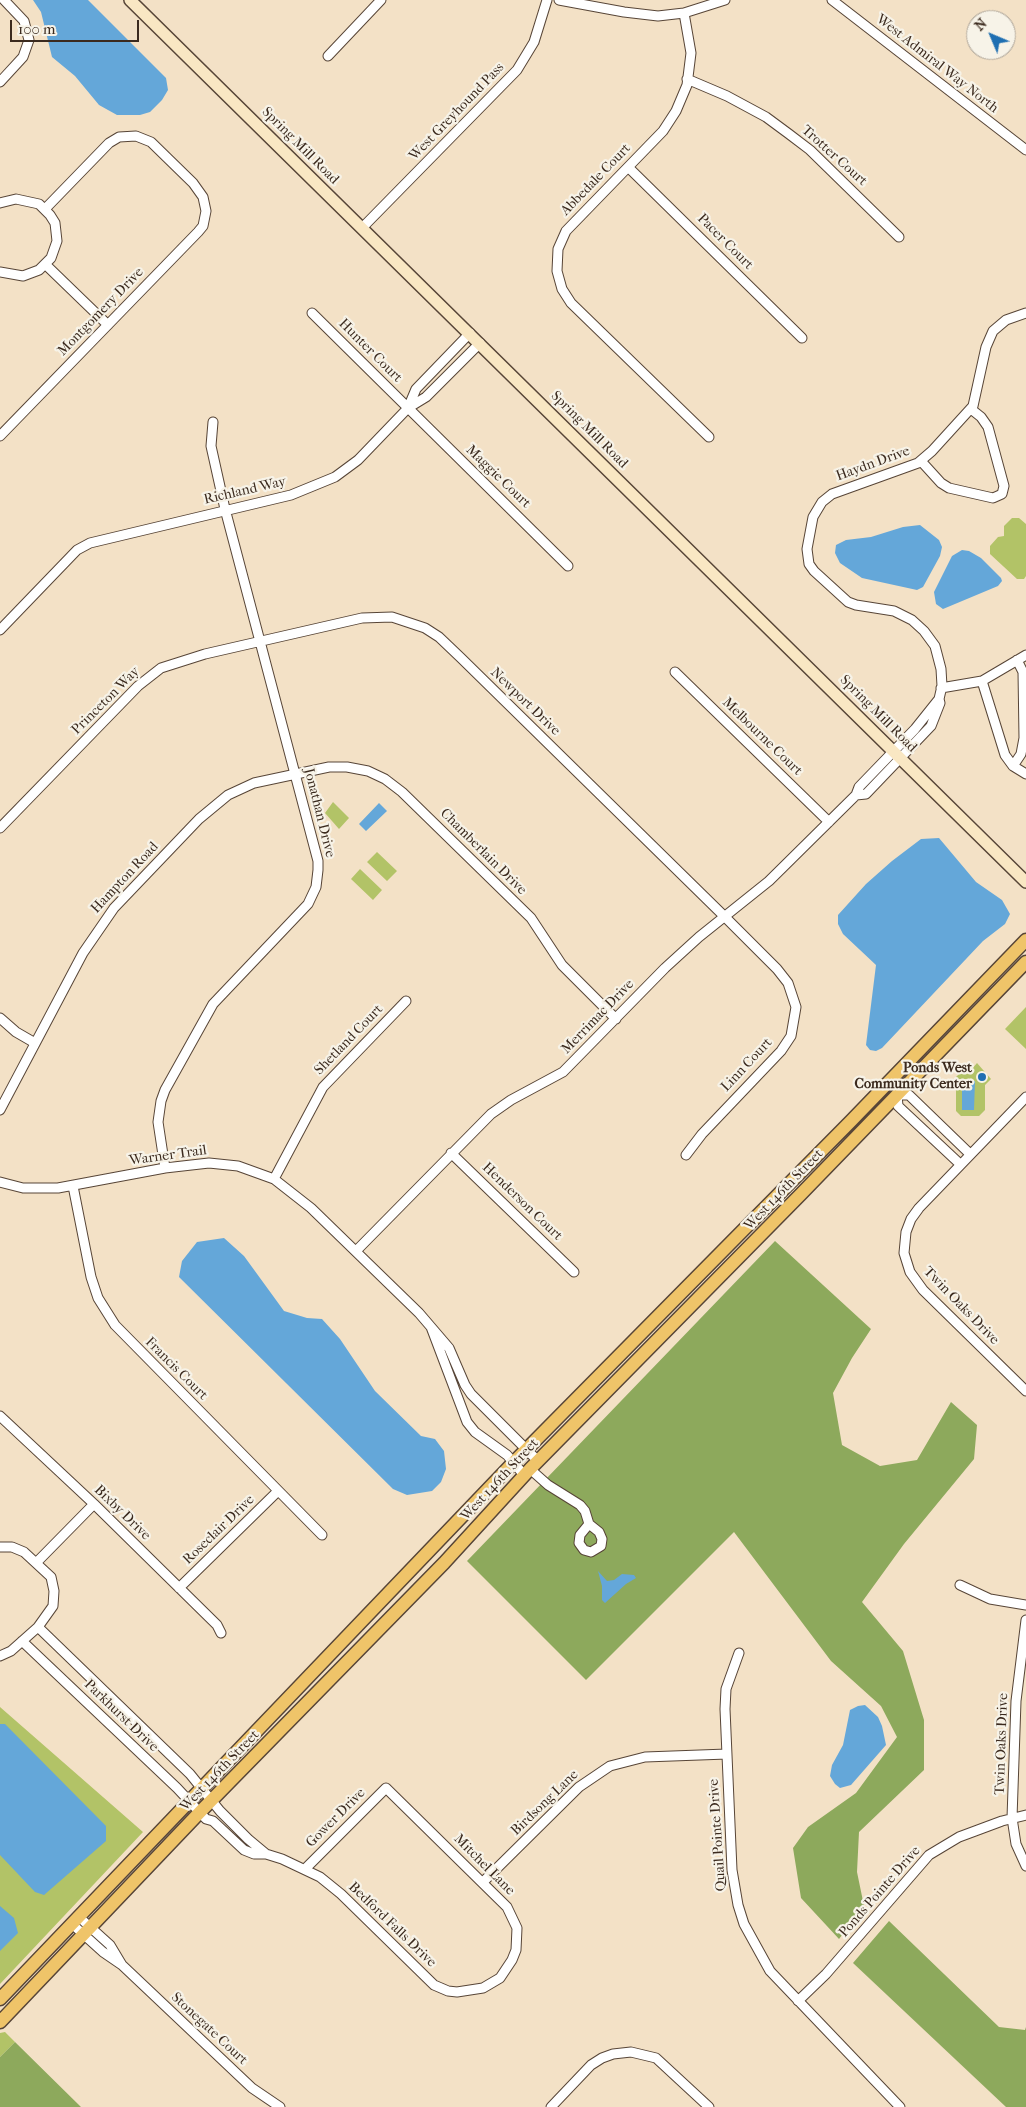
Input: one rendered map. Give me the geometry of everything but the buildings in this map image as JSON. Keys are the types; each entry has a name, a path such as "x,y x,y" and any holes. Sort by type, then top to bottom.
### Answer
{"main road":[{"name":"West 146th Street","path":"0,1999 514,1462 886,1085 1026,940"},
{"name":"West 146th Street","path":"0,2022 211,1801 444,1563 530,1468 753,1243 1026,962"},
{"path":"741,1231 753,1243"}],"street":[{"path":"0,82 23,57 29,40 24,21 4,0"},
{"name":"Spring Mill Road","path":"130,0 1026,882"},
{"path":"328,56 381,0"},
{"name":"West Greyhound Pass","path":"362,228 517,70 534,42 547,0"},
{"path":"559,0 644,15 684,13 725,0"},
{"name":"West Admiral Way North","path":"832,0 1026,150"},
{"name":"Abbedale Court","path":"684,13 691,53 682,97 669,123 566,231 558,250 559,280 571,303 709,437"},
{"name":"Trotter Court","path":"687,80 727,96 766,117 789,134 810,150 899,237"},
{"name":"Montgomery Drive","path":"0,436 198,232 204,221 204,200 193,183 151,142 144,138 126,136 109,144 45,209"},
{"name":"Pacer Court","path":"628,167 802,338"},
{"path":"0,203 24,199 45,209 55,223 57,241 54,252 46,265 39,270 22,276 0,272"},
{"path":"46,265 108,324"},
{"name":"Hunter Court","path":"312,313 408,408"},
{"path":"921,461 941,483 949,488 994,498 1002,494 1004,486 988,427 981,417 971,409 986,347 993,331 1006,320 1026,313"},
{"path":"408,408 416,389 470,333"},
{"name":"Richland Way","path":"0,630 77,550 90,543 291,494 323,483 358,460 408,408 426,397 480,343"},
{"name":"Maggie Court","path":"408,408 568,566"},
{"name":"Haydn Drive","path":"942,688 938,656 924,631 912,620 894,611 848,602 814,571 809,564 806,549 813,516 826,497 855,484 921,461 971,409"},
{"name":"Jonathan Drive","path":"166,1168 158,1132 161,1101 202,1021 218,997 308,904 316,887 318,861 224,509 211,446 214,422"},
{"name":"Newport Drive","path":"260,642 346,621 375,617 401,618 426,628 439,637 468,664 725,917"},
{"name":"Princeton Way","path":"0,828 150,675 176,662 260,642"},
{"path":"942,688 982,681 1026,654"},
{"path":"1013,766 1021,754 1024,738 1022,672 1017,660"},
{"name":"Melbourne Court","path":"675,672 829,822"},
{"path":"982,681 1005,755 1013,766 1026,774"},
{"name":"Merrimac Drive","path":"356,1251 451,1153 501,1107 563,1072 699,937 770,881 856,796 866,794 898,755 931,726 938,711 942,688"},
{"name":"Chamberlain Drive","path":"295,774 329,767 347,767 376,775 394,785 531,918 562,965 616,1019"},
{"name":"Hampton Road","path":"0,1110 99,927 114,908 216,803 254,783 295,774"},
{"name":"Linn Court","path":"686,1155 702,1134 781,1051 791,1036 796,1016 794,998 784,976 725,917"},
{"name":"Shetland Court","path":"274,1179 322,1087 406,1001"},
{"path":"0,1018 16,1032 35,1043"},
{"path":"886,1085 897,1095 909,1095 965,1159"},
{"path":"897,1095 898,1106 965,1159"},
{"name":"Twin Oaks Drive","path":"1026,1097 965,1159 911,1219 904,1242 906,1263 915,1281 1026,1391"},
{"name":"Henderson Court","path":"451,1153 574,1272"},
{"name":"Warner Trail","path":"0,1182 24,1188 73,1186 166,1168 209,1163 225,1164 251,1170 274,1179 294,1192 419,1313 449,1348 465,1384 484,1409 527,1450 530,1468"},
{"name":"Francis Court","path":"73,1186 91,1277 106,1311 125,1336 322,1534"},
{"name":"Warner Trail","path":"430,1327 467,1422 475,1432 514,1462 530,1468"},
{"path":"454,1390 465,1384"},
{"name":"Bixby Drive","path":"0,1416 94,1504 217,1625 221,1633"},
{"path":"530,1468 548,1485 580,1505 585,1511 589,1524"},
{"name":"Roseclair Drive","path":"179,1588 278,1490"},
{"path":"36,1563 94,1504"},
{"path":"0,1547 12,1547 24,1552 51,1577 54,1591 53,1606 38,1626 11,1651 0,1656"},
{"path":"960,1585 990,1599 1026,1605"},
{"name":"Twin Oaks Drive","path":"1026,1620 1016,1701 1012,1818 1016,1844 1026,1866"},
{"name":"Parkhurst Drive","path":"38,1626 190,1774 211,1801"},
{"name":"Parkhurst Drive","path":"22,1641 201,1812"},
{"name":"Quail Pointe Drive","path":"739,1653 728,1682 725,1697 732,1870 738,1905 747,1931 762,1960 798,2001 900,2107"},
{"name":"Birdsong Lane","path":"483,1882 579,1787 610,1766 646,1757 727,1754"},
{"name":"Mitchel Lane","path":"386,1788 507,1907 517,1928 516,1950 500,1978"},
{"name":"Gower Drive","path":"306,1868 386,1788"},
{"name":"Bedford Falls Drive","path":"211,1801 248,1839 266,1854"},
{"name":"Bedford Falls Drive","path":"201,1812 244,1850 254,1854 266,1854 306,1868 341,1894 428,1980 441,1989 457,1992 475,1991 492,1984 500,1978"},
{"name":"Ponds Pointe Drive","path":"798,2001 826,1974 929,1855 959,1837 1012,1818 1026,1815"},
{"name":"Stonegate Court","path":"75,1921 88,1932 107,1956 122,1965 265,2104 280,2107"},
{"path":"551,2107 591,2066 602,2058 620,2052 643,2054 656,2058 709,2107"}],"green space":[{"path":"1012,518 1019,518 1026,524 1026,576 1024,579 1017,579 990,554 990,546 998,537 1004,536 1004,526"},
{"path":"333,802 349,818 339,829 325,813"},
{"path":"377,852 397,871 387,881 367,862"},
{"path":"360,869 382,890 373,900 351,879"},
{"path":"1026,1007 1026,1049 1005,1029"},
{"path":"977,1063 991,1079 985,1085 985,1110 979,1116 961,1116 956,1111 956,1077 961,1072 971,1070"},
{"path":"775,1241 871,1329 852,1358 833,1393 842,1445 880,1466 917,1460 951,1402 977,1425 974,1459 904,1544 862,1602 903,1651 924,1720 924,1770 859,1832 857,1872 864,1906 839,1939 801,1898 793,1848 808,1827 856,1793 897,1737 881,1706 831,1661 734,1532 586,1680 467,1561"},
{"path":"0,1707 143,1832 0,1984"},
{"path":"889,1921 999,2027 1025,2030 1026,2027 1026,2107 1006,2107 853,1963"},
{"path":"5,2032 15,2042 0,2057 0,2033"},
{"path":"15,2042 81,2107 0,2107 0,2057"}],"water":[{"path":"33,0 88,0 166,78 168,90 162,100 150,112 140,115 117,115 99,105 75,76 52,57 41,12"},
{"path":"920,525 939,540 942,547 940,556 923,587 917,590 862,578 840,563 835,553 836,545 846,540 871,537 903,527"},
{"path":"962,550 969,551 981,558 1002,581 998,586 943,609 936,604 934,592 952,556"},
{"path":"379,803 387,811 366,831 359,824"},
{"path":"939,838 976,882 1002,900 1010,914 1005,924 983,941 882,1048 876,1051 870,1050 866,1045 876,965 843,934 838,924 838,915 866,884 892,861 921,839"},
{"path":"962,1081 975,1081 974,1110 962,1110"},
{"path":"224,1238 244,1256 284,1311 307,1318 322,1319 340,1339 375,1391 421,1436 435,1439 444,1451 446,1469 441,1482 432,1491 407,1495 393,1489 179,1277 182,1261 197,1242"},
{"path":"598,1571 607,1581 614,1580 622,1574 634,1575 636,1578 626,1584 605,1603 602,1600 602,1586"},
{"path":"865,1705 878,1717 886,1745 851,1785 840,1788 830,1776 832,1765 843,1745 850,1710"},
{"path":"0,1724 5,1724 106,1826 106,1841 44,1895 35,1892 0,1855"},
{"path":"0,1906 14,1918 18,1933 0,1951"}],"place":[{"name":"Ponds West Community Center","path":"982,1077"}]}
